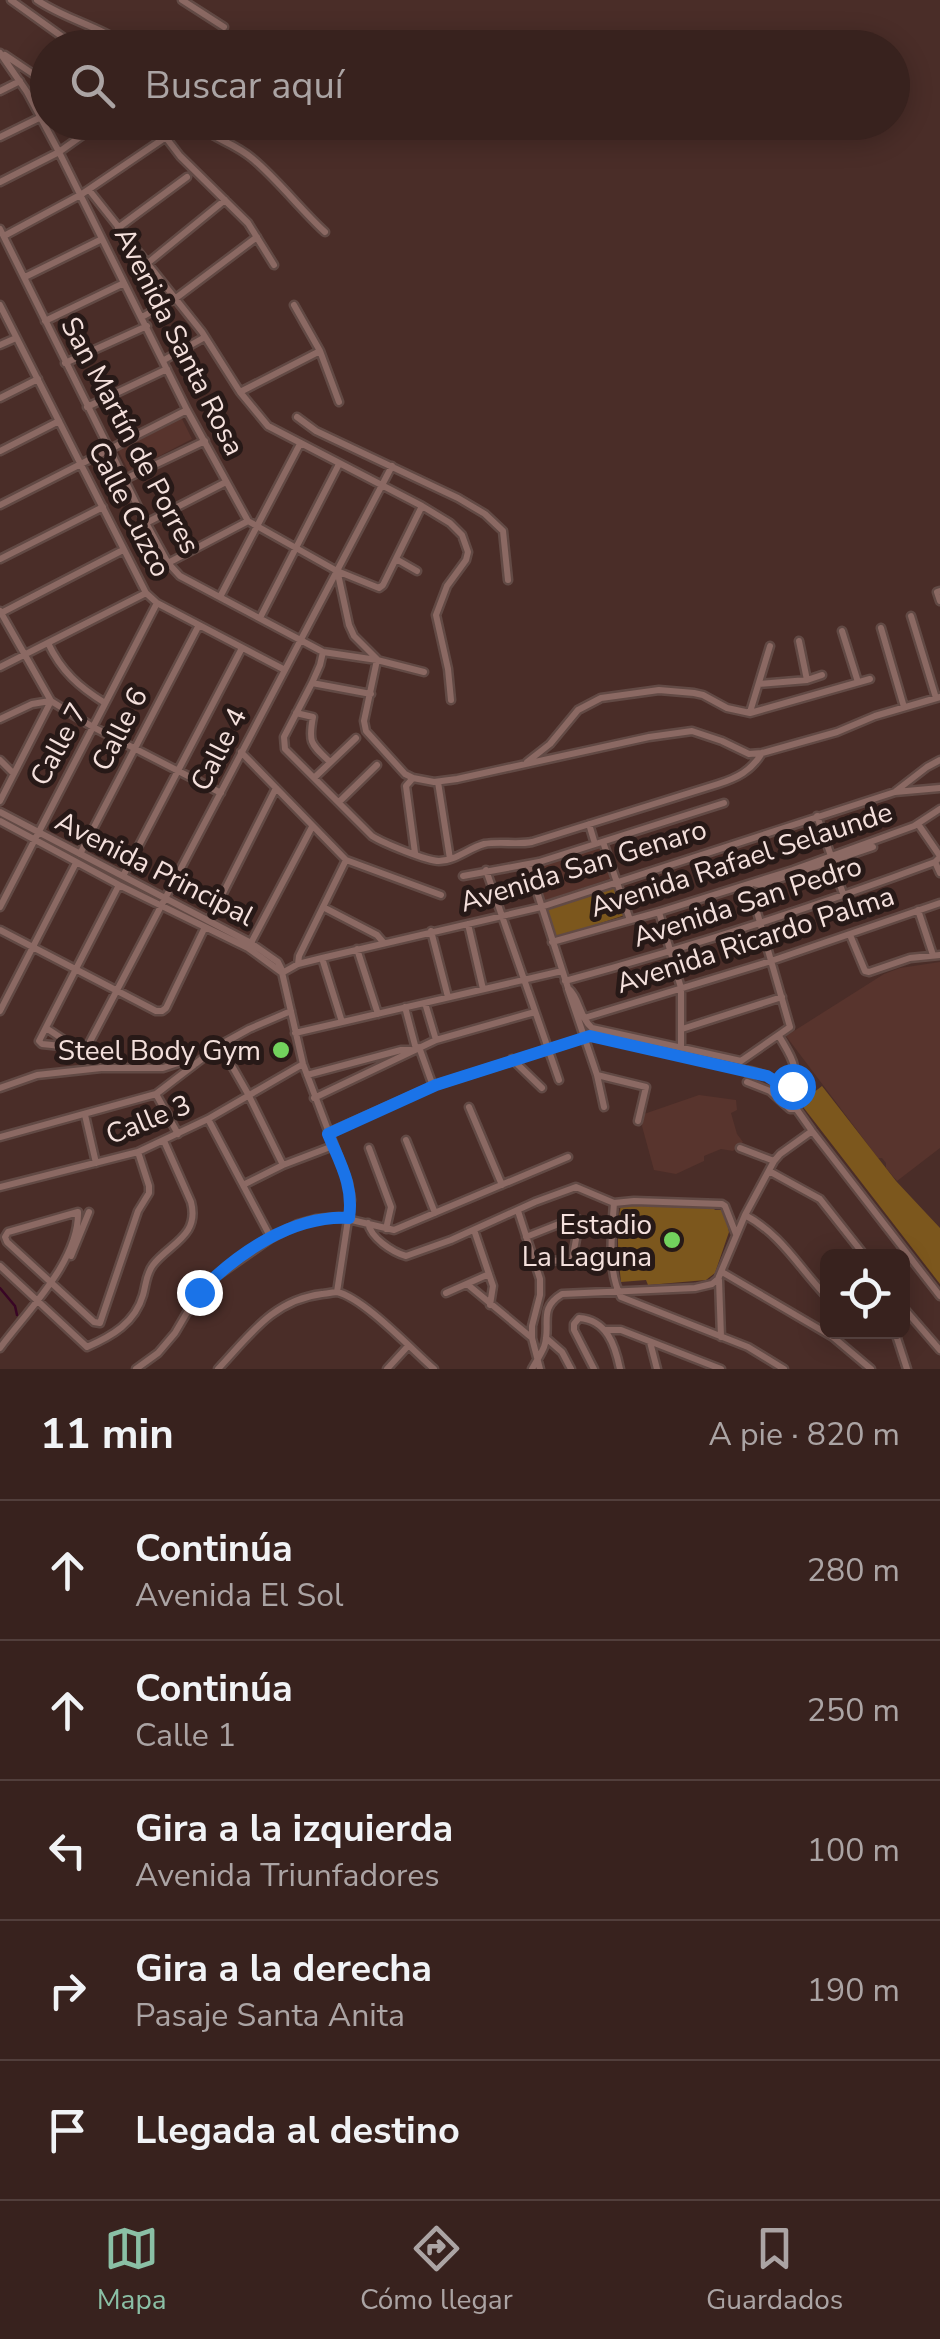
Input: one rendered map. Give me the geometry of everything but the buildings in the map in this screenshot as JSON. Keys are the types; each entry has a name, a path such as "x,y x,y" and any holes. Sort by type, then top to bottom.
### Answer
{"street":[{"path":"11,0 53,30"},
{"path":"37,0 97,30"},
{"path":"182,0 224,27"},
{"path":"0,52 30,72"},
{"name":"Avenida Santa Rosa","path":"0,52 30,98"},
{"path":"0,91 20,81"},
{"path":"0,137 30,122"},
{"name":"Avenida Santa Rosa","path":"54,140 85,192 102,239 187,410 252,524"},
{"path":"0,182 77,140"},
{"path":"2,232 85,192 156,140"},
{"path":"168,140 248,223 274,265"},
{"path":"225,140 254,160 324,232"},
{"path":"118,228 187,177"},
{"path":"85,192 148,262 268,426 422,506 462,535 468,552 466,560 447,586 436,615 451,700"},
{"path":"148,262 226,200"},
{"name":"San Martín de Porres","path":"2,232 146,523 168,563 180,576 323,652 424,672"},
{"path":"142,317 176,298 258,237"},
{"path":"25,277 102,239"},
{"path":"46,321 124,283"},
{"path":"294,304 320,351 339,402"},
{"name":"Calle Cuzco","path":"0,305 146,593 156,603 285,670"},
{"path":"65,363 147,326"},
{"path":"87,407 205,337"},
{"path":"0,345 16,338"},
{"path":"240,392 320,351"},
{"path":"0,398 38,380"},
{"path":"0,505 187,410"},
{"path":"297,416 316,430 458,498 498,524 503,531 508,580"},
{"path":"0,451 60,421"},
{"path":"125,479 205,440"},
{"path":"220,597 252,524 300,444"},
{"path":"260,618 340,464"},
{"name":"Calle 4","path":"80,1050 118,992 392,466"},
{"path":"146,523 226,482"},
{"path":"252,524 337,572 380,588 422,506"},
{"path":"0,559 103,508"},
{"path":"168,563 252,524"},
{"path":"124,550 0,612 51,701 221,793"},
{"path":"396,560 417,571"},
{"path":"337,572 348,625 377,660 364,721 366,731 405,774 438,782 692,731 749,754 762,752 837,732 938,697 911,616"},
{"path":"940,591 940,601"},
{"path":"0,667 146,593"},
{"name":"Calle 7","path":"0,907 156,603"},
{"name":"Calle 6","path":"80,854 199,625"},
{"path":"881,628 904,707"},
{"path":"842,630 858,682"},
{"path":"799,641 806,698"},
{"path":"48,643 76,684 105,703"},
{"path":"750,713 770,646"},
{"path":"123,876 242,648"},
{"path":"323,652 312,683 284,736 285,749 372,836 437,862 486,844 520,844 730,780 752,767 762,752"},
{"path":"758,684 822,676"},
{"path":"522,766 550,744 578,710 601,698 659,690 694,692 727,708 750,713 870,679"},
{"path":"312,683 370,694"},
{"path":"0,719 32,704 51,701"},
{"path":"0,801 51,701"},
{"path":"296,713 313,717 312,744 330,762"},
{"path":"314,778 356,738"},
{"path":"241,752 346,860 441,896"},
{"path":"0,760 14,774"},
{"path":"895,792 940,760"},
{"path":"338,803 377,765"},
{"path":"412,778 406,786 415,853"},
{"path":"438,782 450,859"},
{"path":"0,930 162,1011 276,788"},
{"path":"895,792 940,788"},
{"name":"Avenida San Genaro","path":"282,973 298,964 383,942 541,907 895,792"},
{"path":"464,876 528,864 724,803"},
{"name":"Avenida Rafael Selaunde","path":"552,942 831,859 918,824 940,808"},
{"name":"Avenida Principal","path":"0,812 76,863 118,885 251,943 278,962 282,973"},
{"path":"817,816 844,896"},
{"name":"Avenida Principal","path":"0,821 80,854 164,903"},
{"path":"589,824 617,881 630,920"},
{"path":"918,824 938,858 940,873"},
{"path":"251,943 312,827"},
{"path":"831,859 873,848"},
{"name":"Avenida San Pedro","path":"566,984 844,896 938,858"},
{"path":"298,964 346,860"},
{"path":"1,1007 76,863"},
{"path":"528,864 604,1107"},
{"path":"486,870 558,1080"},
{"path":"566,984 592,1028 741,1061 790,1026 750,883"},
{"path":"80,1050 42,1044 40,1039 118,885"},
{"name":"Avenida Ricardo Palma","path":"584,1018 850,935 940,902"},
{"path":"323,907 377,935 383,942"},
{"path":"850,935 864,971 868,972 910,958 936,955 918,910"},
{"path":"659,912 681,988 681,1048"},
{"name":"Avenida Principal","path":"207,924 282,973"},
{"path":"468,924 483,989"},
{"path":"432,932 448,997"},
{"path":"357,949 378,1014"},
{"path":"322,958 342,1022"},
{"path":"296,1034 562,971"},
{"path":"282,973 302,1064 352,1200 337,1292"},
{"path":"682,1029 782,997"},
{"path":"424,1003 436,1040"},
{"path":"405,1007 416,1048 433,1086"},
{"path":"0,1137 156,1094 220,1045 292,1011"},
{"path":"314,1098 436,1040 535,1012"},
{"path":"46,1028 80,1050"},
{"path":"328,1134 433,1086 590,1036 767,1076 778,1083 940,1296"},
{"path":"779,1036 796,1071 788,1096"},
{"path":"220,1045 283,1165"},
{"path":"306,1075 416,1048"},
{"path":"512,1060 542,1088"},
{"path":"0,1088 37,1075 194,1064"},
{"name":"Calle 3","path":"0,1188 138,1152 208,1119 302,1064"},
{"path":"597,1075 646,1086 638,1122"},
{"path":"747,1082 762,1086 796,1109"},
{"path":"156,1094 178,1134"},
{"path":"469,1106 502,1185"},
{"path":"84,1115 96,1164"},
{"path":"208,1119 271,1238"},
{"path":"536,1366 546,1338 546,1317 552,1300 562,1294 659,1292 712,1284 720,1276 745,1214 774,1162 812,1131"},
{"path":"406,1140 434,1213"},
{"path":"0,1266 87,1347 130,1321 152,1266 186,1236 192,1223 194,1210 164,1141"},
{"path":"243,1185 333,1146"},
{"path":"369,1148 391,1207 386,1229"},
{"path":"740,1148 774,1162"},
{"path":"62,1269 78,1224 78,1212 8,1232 7,1242 94,1322 100,1323 138,1210 149,1194 138,1152"},
{"path":"136,1369 166,1343 199,1292 214,1278 298,1224 349,1218 394,1230 568,1157"},
{"path":"770,1171 820,1199 859,1249"},
{"path":"368,1223 371,1233 406,1256 572,1187 614,1203 722,1204 737,1235"},
{"path":"614,1203 617,1292 626,1300 748,1347 784,1369"},
{"path":"518,1211 541,1287 532,1326 536,1366"},
{"path":"0,1348 68,1263 89,1212"},
{"path":"745,1214 782,1242 820,1291"},
{"path":"526,1237 578,1219 572,1262"},
{"path":"474,1230 493,1286 490,1305"},
{"path":"535,1260 598,1262"},
{"path":"446,1292 490,1274"},
{"path":"720,1276 820,1326"},
{"path":"720,1276 721,1337"},
{"path":"467,1284 532,1338"},
{"path":"218,1369 284,1304 304,1296 337,1292 376,1316 434,1369"},
{"path":"910,1315 940,1350"},
{"path":"594,1369 577,1336 574,1324 579,1318 584,1317 605,1330 616,1350 620,1369"},
{"path":"605,1330 621,1330 722,1369"},
{"path":"546,1338 562,1352 571,1369"},
{"path":"840,1339 871,1369"},
{"path":"897,1339 907,1369"},
{"path":"650,1342 656,1369"},
{"path":"387,1369 408,1346"}],"shaded area":[{"path":"181,417 192,439 129,472 118,450"},
{"path":"601,847 612,878 544,901 533,868"},
{"path":"615,886 625,915 556,938 547,908"},
{"path":"940,962 940,1148 897,1181 786,1036 884,974"},
{"path":"822,1086 896,1181 940,1228 940,1284 800,1103"},
{"path":"699,1095 736,1100 737,1110 731,1113 743,1142 733,1151 721,1149 704,1156 704,1161 676,1174 654,1170 642,1126 644,1114"},
{"name":"Estadio La Laguna","path":"624,1203 711,1205 715,1210 724,1210 729,1232 715,1273 706,1280 648,1285 646,1280 621,1282 618,1233"}],"waterway":[{"path":"0,1288 15,1306 17,1315"}],"place":[{"name":"Steel Body Gym","path":"281,1050"},
{"name":"Estadio La Laguna","path":"672,1240"}],"route":[{"path":"199,1292 234,1263 298,1224 349,1218 352,1200 348,1183 328,1134 436,1085 590,1036 767,1076 788,1096 792,1086"}]}
